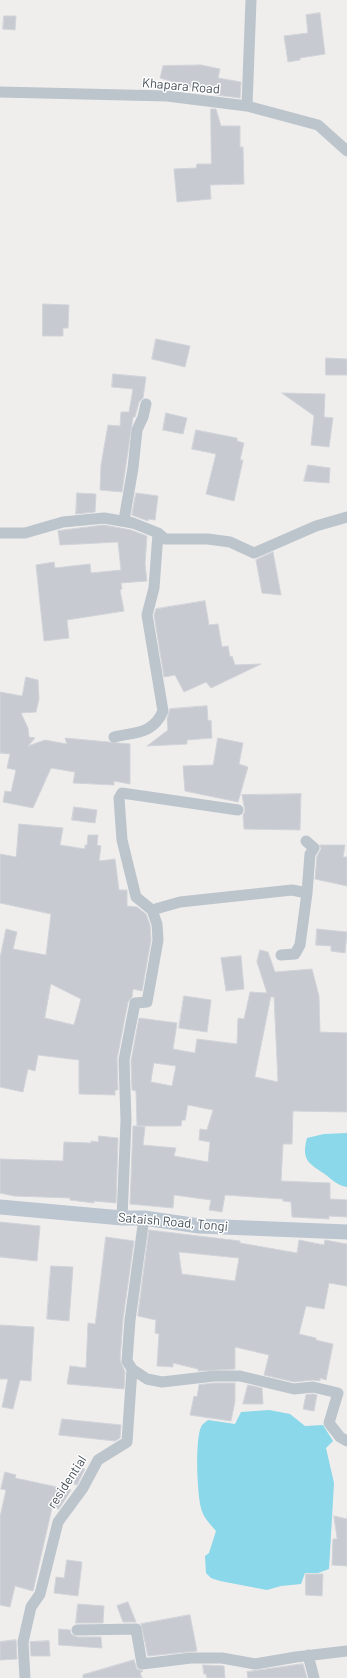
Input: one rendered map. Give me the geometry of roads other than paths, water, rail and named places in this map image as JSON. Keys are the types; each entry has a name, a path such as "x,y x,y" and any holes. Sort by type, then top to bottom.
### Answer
{"street":[{"path":"247,106 251,0"},
{"name":"Khapara Road","path":"0,92 167,96 247,106 318,126 347,151"},
{"path":"146,404 143,417 137,430 133,468 124,520 158,533 165,538 208,539 230,542 254,553 316,526 347,517"},
{"path":"0,532 25,533 62,522 104,518 133,523"},
{"path":"114,737 148,730 159,722 163,711 147,615 154,588 158,533"},
{"path":"122,1218 126,1120 124,1060 135,1003 147,1002 158,940 157,924 152,910 136,897 122,840 119,798 122,793 238,810"},
{"path":"281,955 295,954 300,944 307,893 310,854 314,848 306,841"},
{"path":"152,910 180,902 284,890 307,893"},
{"name":"Sataish Road, Tongi","path":"0,1207 122,1218 144,1218 199,1226 347,1232"},
{"name":"residential","path":"25,1678 23,1642 31,1607 40,1594 58,1522 83,1488 98,1460 127,1442 132,1369 127,1361 130,1320 144,1218"},
{"path":"132,1369 147,1379 162,1382 214,1376 240,1376 294,1389 313,1387 338,1393 329,1423 340,1437 347,1441"},
{"path":"77,1630 136,1629 142,1664 191,1658 222,1658 255,1664 308,1655 347,1651"},
{"path":"308,1655 314,1678"}],"water":[{"path":"347,1133 347,1187 336,1182 311,1164 306,1157 305,1146 307,1138 324,1134"},
{"path":"269,1410 290,1414 305,1426 323,1425 333,1441 326,1448 334,1483 329,1569 318,1573 305,1573 301,1584 281,1586 267,1590 220,1581 211,1578 206,1573 205,1556 209,1553 216,1531 205,1517 201,1508 197,1454 201,1427 208,1420 235,1424 241,1412"}]}
